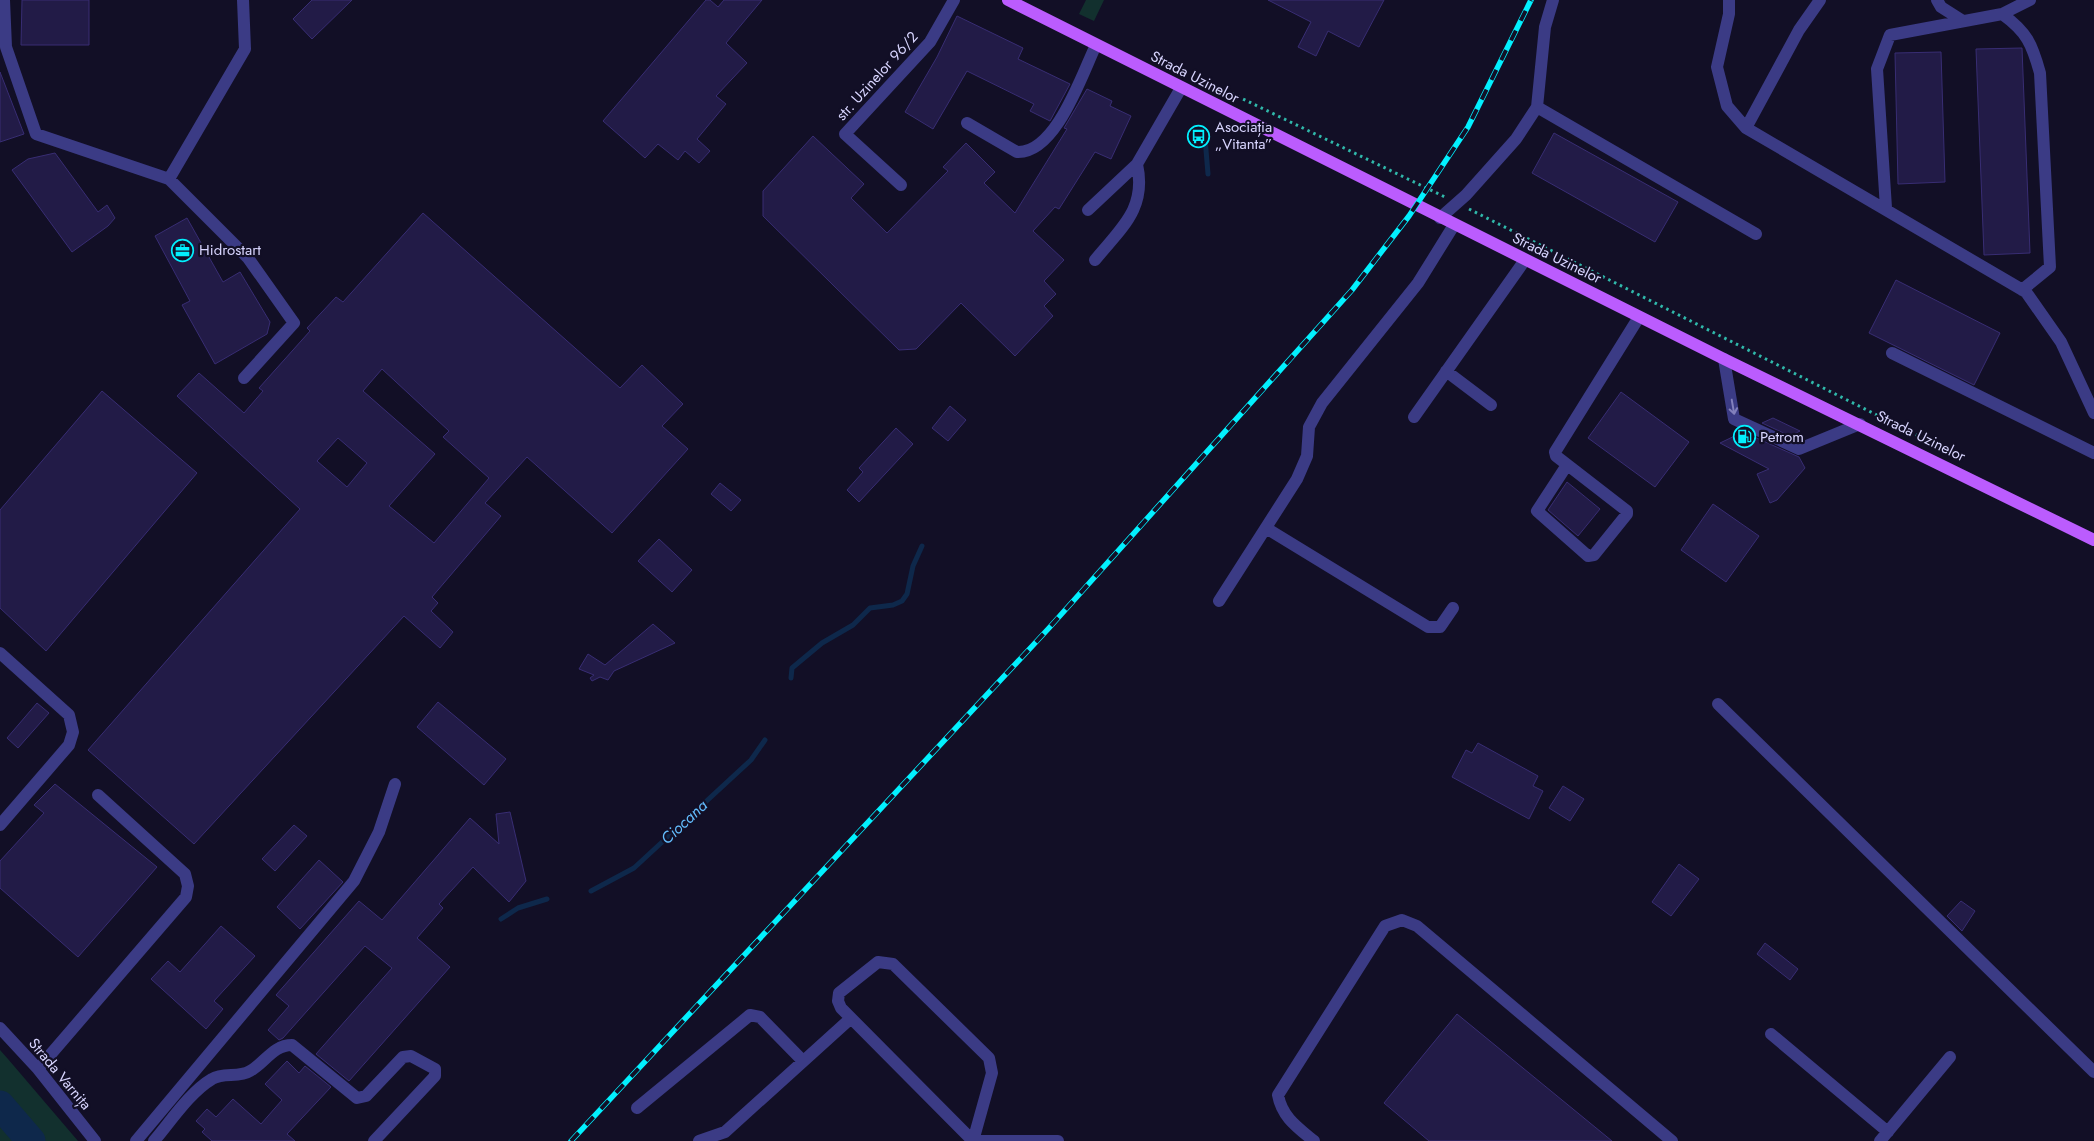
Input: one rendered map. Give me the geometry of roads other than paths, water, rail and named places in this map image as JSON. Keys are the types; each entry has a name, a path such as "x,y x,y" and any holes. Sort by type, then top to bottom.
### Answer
{"main road":[{"name":"Strada Uzinelor","path":"1008,0 1524,260 2094,540"}],"street":[{"path":"4,0 6,46 36,134 169,179 248,258 294,323 244,378"},
{"path":"169,179 245,49 243,0"},
{"name":"str. Uzinelor 96/2","path":"901,185 846,134 930,42 954,0"},
{"path":"1440,218 1457,203 1516,139 1537,107 1546,26 1552,0"},
{"path":"1729,0 1729,14 1717,67 1727,106 1746,128 1886,208 1967,259 2026,292 2061,342 2094,413"},
{"path":"1746,128 1799,30 1820,0"},
{"path":"1937,0 1941,6 1963,21"},
{"path":"1886,208 1877,69 1890,35 2002,14 2030,0"},
{"path":"2002,14 2019,26 2032,46 2040,73 2050,267 2022,290"},
{"path":"967,123 1017,152 1032,149 1060,122 1096,45"},
{"path":"1088,210 1103,193 1137,164 1181,88"},
{"path":"1537,107 1756,234"},
{"path":"1095,260 1135,209 1140,190 1137,164"},
{"path":"1219,601 1266,528 1303,465 1307,456 1309,427 1322,402 1418,283 1454,225"},
{"path":"1414,417 1524,260"},
{"path":"1567,465 1537,511 1588,556 1594,555 1627,514 1626,511 1556,456 1555,452 1639,316"},
{"path":"1892,353 2094,453"},
{"path":"1724,359 1734,418 1799,449 1860,424"},
{"path":"1446,371 1490,405"},
{"path":"1266,528 1428,627 1440,626 1453,608"},
{"path":"0,653 69,715 73,732 69,745 0,825"},
{"path":"1718,704 2094,1072"},
{"path":"136,1141 354,880 379,832 395,784"},
{"path":"38,1069 186,896 188,886 186,874 98,794"},
{"path":"1314,1141 1288,1119 1280,1108 1278,1095 1385,926 1402,920 1417,926 1672,1141"},
{"path":"889,962 989,1058 992,1073 973,1141 857,1025 850,1018 841,1008 838,1001 839,992 874,964 889,962"},
{"path":"637,1108 750,1015 760,1017 803,1061"},
{"path":"699,1141 725,1132 850,1018"},
{"name":"Strada Varnița","path":"0,1028 38,1069 95,1141"},
{"path":"1772,1034 1884,1136 1950,1057"},
{"path":"154,1141 204,1084 217,1077 248,1073 274,1051 281,1047 292,1045 357,1098 366,1096 403,1057 411,1056 435,1069 435,1076 374,1141"},
{"path":"975,1141 1058,1141"}],"waterway":[{"name":"Ciocana","path":"1205,138 1208,174"},
{"name":"Ciocana","path":"791,678 792,668 822,643 853,625 870,608 893,605 902,601 907,594 913,566 922,546"},
{"name":"Ciocana","path":"591,891 634,868 751,760 765,740"},
{"name":"Ciocana","path":"501,919 518,908 547,899"},
{"path":"0,1105 31,1141"}],"railway":[{"path":"571,1141 1049,628 1352,290 1409,216 1468,127 1531,0"}],"place":[{"name":"Asociația „Vitanta”","path":"1199,136"},
{"name":"Hidrostart","path":"183,250"},
{"name":"Petrom","path":"1744,437"}]}
